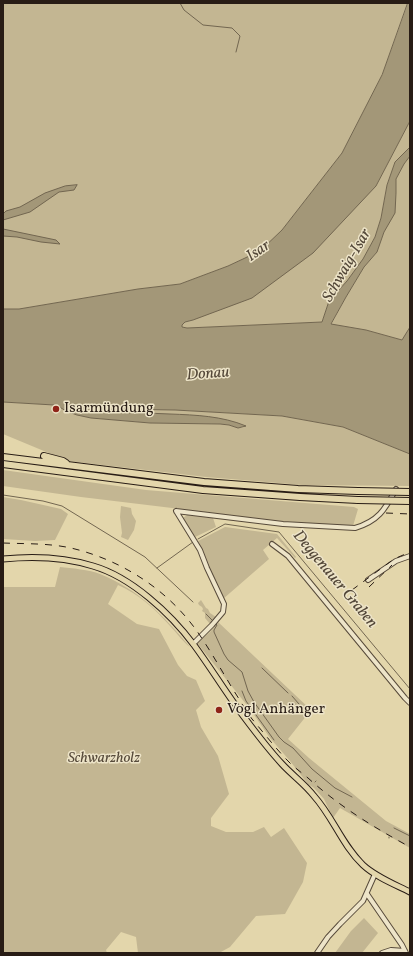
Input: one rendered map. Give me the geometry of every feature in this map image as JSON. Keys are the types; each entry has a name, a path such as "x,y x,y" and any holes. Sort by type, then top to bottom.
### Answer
{"highway":[{"path":"44,456 63,461 69,466"},
{"path":"3,457 204,482 298,489 410,492"},
{"path":"3,464 204,490 293,497 410,501"}],"main road":[{"path":"3,559 35,557 62,559 93,566 112,573 146,596 177,624 263,742 283,765 315,796 355,857 375,874 410,892"}],"street":[{"path":"193,644 223,612 224,604 208,572 200,550 176,511 283,524 355,528 371,522 379,515 396,489"},
{"path":"272,544 288,556 410,703"},
{"path":"368,580 396,561 410,556"},
{"path":"317,953 328,937 364,901 375,874"},
{"path":"367,894 402,945 405,952"},
{"path":"382,953 391,950 405,952"}],"green space":[{"path":"3,3 408,3 382,75 342,153 282,230 260,251 228,266 180,284 138,289 19,309 3,309"},
{"path":"410,121 410,147 395,162 387,185 381,218 375,237 363,259 347,281 329,301 322,322 182,327 185,322 193,320 376,186"},
{"path":"410,156 410,327 402,340 366,330 331,325 364,267 377,252 396,193 396,179"},
{"path":"3,402 54,405 77,415 91,418 150,423 220,424 238,428 245,427 183,415 111,412 110,410 175,410 282,416 343,427 410,454 410,486 302,485 206,477 68,461 3,434"},
{"path":"3,470 146,490 354,507 358,509 353,526 280,521 3,486"},
{"path":"3,497 61,509 68,514 55,540 35,541 3,539"},
{"path":"121,506 131,508 132,514 136,521 134,530 128,540 121,537"},
{"path":"187,515 213,518 216,527 195,537 183,518"},
{"path":"225,527 277,534 296,557 295,558 277,538 263,550 269,559 223,599 215,585 198,541"},
{"name":"Schwarzholz","path":"60,567 80,569 100,574 126,587 150,604 190,647 147,603 118,585 108,604 137,624 159,629 178,665 187,676 196,680 205,701 196,710 201,727 218,756 229,794 211,818 211,826 226,832 253,832 264,827 271,837 284,828 307,863 303,882 285,914 256,916 230,947 219,953 138,953 136,937 121,932 106,950 107,953 3,953 3,587 55,587"},
{"path":"201,600 210,613 216,617 216,619 210,624 205,618 205,613 202,611 202,607 198,603"},
{"path":"218,622 311,710 288,739 386,821 410,834 410,848 340,808 333,818 324,799 308,784 270,738 250,709 197,643 210,632"},
{"path":"364,918 378,933 362,953 335,953 351,931"}],"water":[{"path":"408,3 410,3 410,121 376,186 313,253 252,298 185,322 182,327 322,322 329,301 347,281 363,259 375,237 381,218 387,185 395,162 410,147 410,156 396,179 395,213 384,232 377,252 364,267 331,324 366,330 402,340 410,327 410,454 343,427 282,416 175,410 111,410 111,412 180,414 209,417 228,420 246,426 238,428 220,424 150,423 91,418 77,415 54,405 3,402 3,309 19,309 138,289 180,284 228,266 260,251 282,230 342,153 382,75"},
{"path":"77,185 74,190 59,192 30,212 3,220 3,214 6,211 20,207 45,193 65,186"},
{"path":"3,229 56,240 60,244 3,236"}],"waterway":[{"path":"180,3 184,10 203,25 232,28 240,36 236,52"},
{"name":"Deggenauer Graben","path":"3,495 43,501 62,506 145,557 193,602"},
{"name":"Deggenauer Graben","path":"198,539 225,524 279,532 410,689"},
{"name":"Deggenauer Graben","path":"157,568 193,542"},
{"path":"206,614 213,621"},
{"path":"215,623 217,625 214,632 224,654 228,660 242,672 248,691 254,702 279,737 293,748 312,769 335,788 352,797"},
{"path":"262,668 288,693"},
{"path":"242,691 246,701 274,740"},
{"path":"292,696 299,704"},
{"path":"303,707 309,713"},
{"path":"394,828 410,836"}],"railway":[{"path":"386,513 410,514"},
{"path":"3,543 48,545 75,549 112,562 146,581 162,593 189,621 201,637 249,716 289,762 344,807 410,847"},
{"path":"352,590 394,559 410,552"},
{"path":"369,587 392,565"}],"place":[{"name":"Isarmündung","path":"56,409"},
{"name":"Vogl Anhänger","path":"219,710"}],"water label":[{"name":"Isar","path":"259,252"},
{"name":"Schwaig-Isar","path":"348,266"},
{"name":"Donau","path":"208,375"}]}
